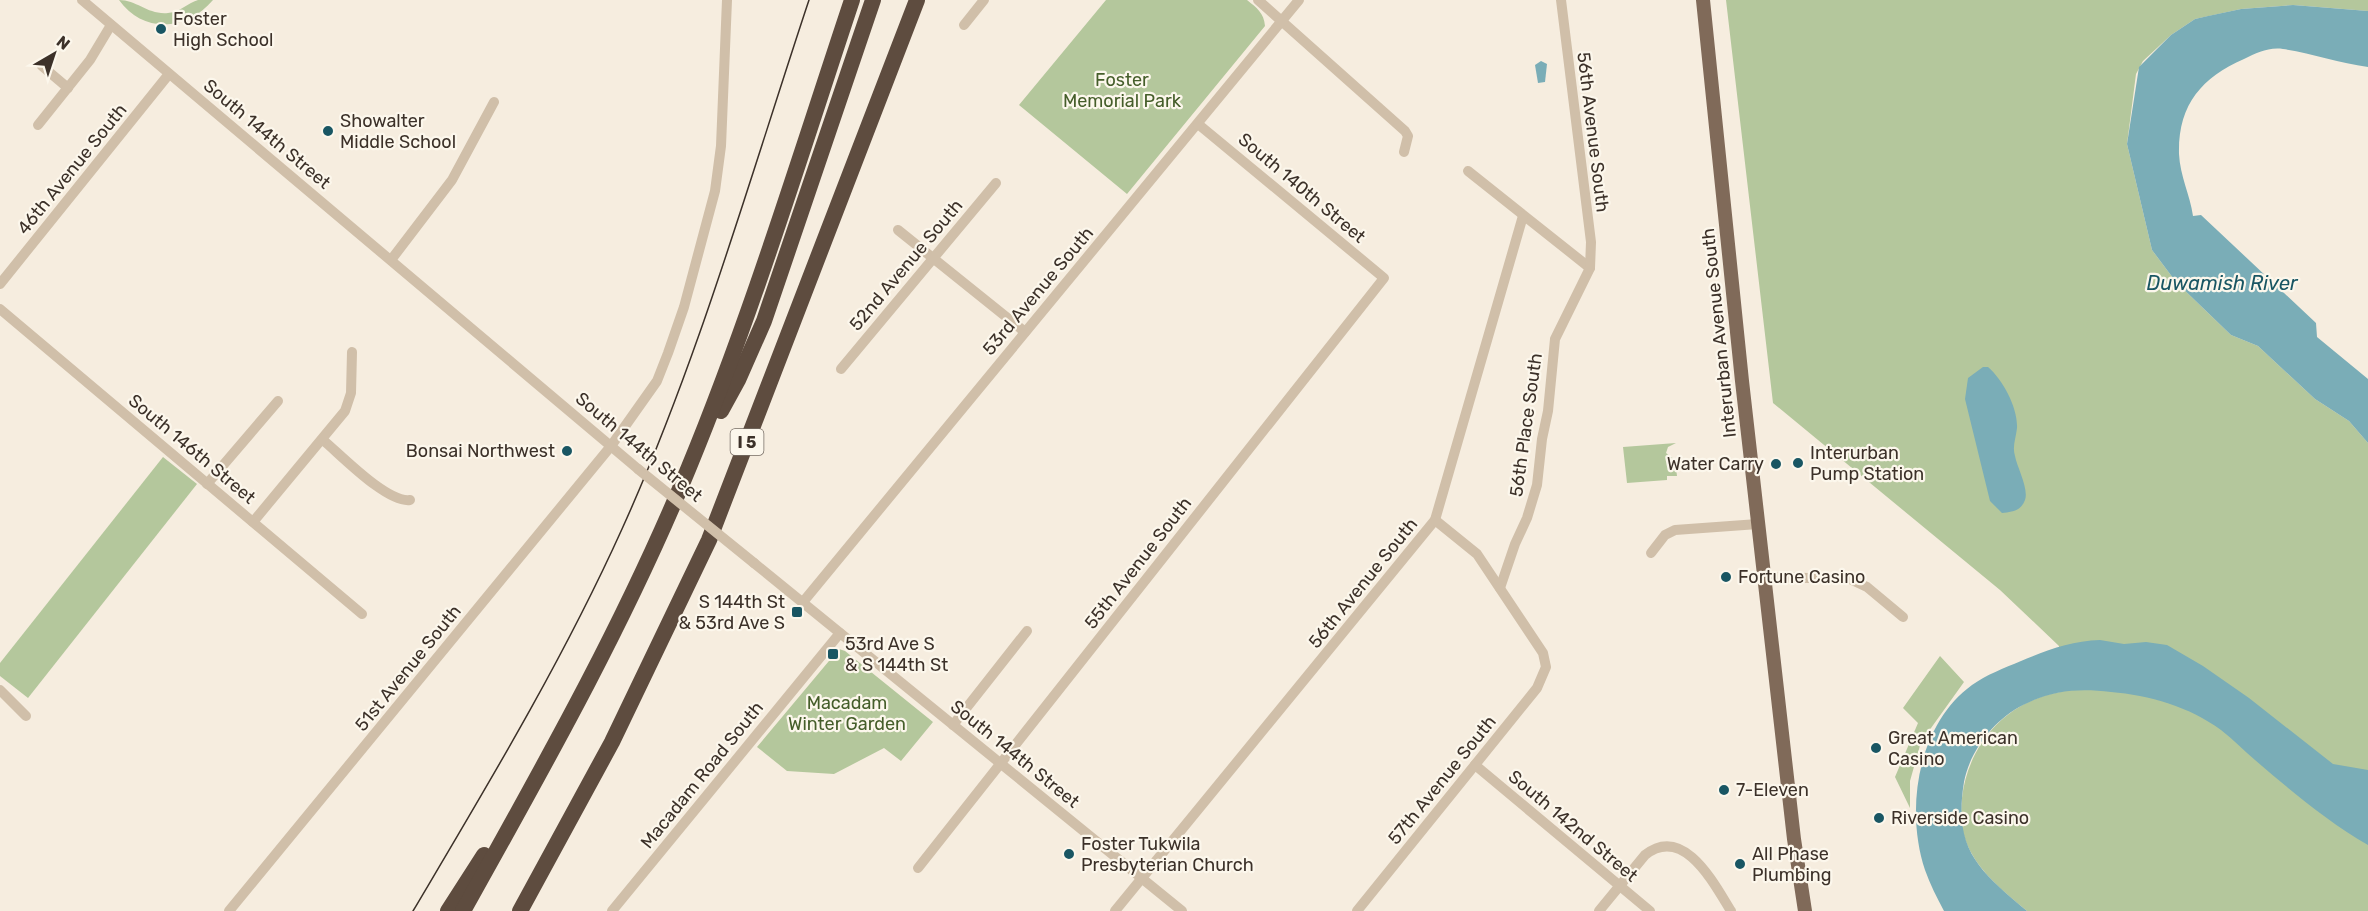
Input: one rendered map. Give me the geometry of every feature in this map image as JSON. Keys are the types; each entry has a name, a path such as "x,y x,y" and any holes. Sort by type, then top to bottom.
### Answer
{"highway":[{"name":"I 5","path":"463,911 595,671 688,470 747,317 852,0"},
{"name":"I 5","path":"688,470 738,380 764,321 873,0"},
{"name":"I 5","path":"520,911 626,715 709,540 917,0"},
{"path":"448,911 467,878 533,786"},
{"path":"524,911 543,870"}],"main road":[{"name":"Interurban Avenue South","path":"1703,0 1758,524 1794,839 1805,911"}],"street":[{"name":"South 144th Street","path":"82,0 638,469 1182,911"},
{"path":"611,446 645,399 668,353 684,308 715,190 722,146 727,0"},
{"path":"964,24 984,0"},
{"path":"1258,0 1406,131 1408,136 1404,152"},
{"name":"53rd Avenue South","path":"803,602 1299,0"},
{"name":"56th Avenue South","path":"1561,0 1591,242 1590,268"},
{"path":"38,124 90,60 111,25"},
{"path":"42,66 68,88"},
{"name":"46th Avenue South","path":"0,284 169,74"},
{"path":"391,260 452,180 494,102"},
{"name":"South 140th Street","path":"1198,124 1384,278"},
{"path":"1468,171 1590,268"},
{"name":"52nd Avenue South","path":"842,369 996,183"},
{"name":"56th Avenue South","path":"1115,911 1435,520 1523,216"},
{"path":"898,230 1025,332"},
{"name":"56th Place South","path":"1500,588 1537,485 1542,439 1548,411 1555,339 1590,268"},
{"name":"55th Avenue South","path":"918,868 1384,278"},
{"name":"South 146th Street","path":"0,309 362,614"},
{"path":"253,522 323,440 349,404 352,352"},
{"path":"207,484 278,401"},
{"path":"323,440 389,494 402,501 410,500"},
{"name":"51st Avenue South","path":"229,911 611,446"},
{"path":"1435,520 1477,554 1500,588"},
{"path":"1651,553 1665,535 1676,530 1758,524"},
{"path":"1765,577 1850,579 1867,587 1904,617"},
{"name":"57th Avenue South","path":"1357,911 1537,688 1546,667 1543,653 1500,588"},
{"path":"953,725 1027,631"},
{"name":"Macadam Road South","path":"612,911 840,633"},
{"path":"0,690 26,716"},
{"name":"South 142nd Street","path":"1475,765 1650,911"},
{"path":"1599,911 1646,855 1660,846 1680,849 1697,861 1731,911"}],"green space":[{"path":"119,0 131,2 154,12 168,13 198,0 213,0 191,18 178,23 165,24 140,19"},
{"name":"Foster Memorial Park","path":"1106,0 1247,0 1262,14 1265,26 1127,194 1019,105"},
{"path":"1726,0 2368,0 2368,11 2293,5 2241,9 2195,19 2171,35 2143,61 2136,74 2127,144 2152,250 2176,282 2231,335 2258,346 2315,399 2349,421 2368,443 2368,911 2027,911 1983,870 1965,839 1961,819 1962,798 1972,760 1993,728 2007,715 2041,697 2060,692 2059,646 2000,590 1773,403"},
{"path":"1676,443 1668,447 1666,453 1675,460 1677,476 1667,476 1667,480 1627,483 1623,447"},
{"path":"163,457 197,484 28,698 0,676 0,663"},
{"name":"Macadam Winter Garden","path":"839,649 845,651 933,722 901,761 884,748 834,774 787,771 757,747"},
{"path":"1940,656 1964,682 1921,742 1910,781 1910,808 1895,777 1918,723 1903,708"}],"water":[{"name":"Duwamish River","path":"2293,5 2368,11 2368,67 2278,49 2258,53 2229,67 2204,84 2188,107 2180,137 2180,162 2193,216 2201,215 2316,323 2317,337 2368,379 2368,443 2349,421 2315,399 2258,346 2231,335 2176,282 2152,250 2127,144 2139,67 2171,35 2195,19 2241,9"},
{"path":"1541,61 1547,64 1545,82 1538,83 1535,65"},
{"path":"1983,367 1988,367 2004,387 2017,420 2014,452 2026,495 2021,507 2009,512 2002,513 1990,501 1965,399 1968,378"},
{"path":"2100,640 2124,644 2146,642 2167,645 2203,666 2249,698 2333,764 2368,770 2368,845 2310,805 2225,734 2196,715 2140,696 2099,691 2066,691 2034,700 2003,718 1978,747 1964,782 1962,825 1973,857 1995,883 2027,911 1944,911 1925,870 1916,821 1920,770 1939,722 1953,702 1972,685 1989,675 2059,647"}],"tram line":[{"path":"413,911 549,675 599,578 650,465 722,267 809,0"}],"place":[{"name":"Foster High School","path":"161,29"},
{"name":"Showalter Middle School","path":"328,131"},
{"name":"Bonsai Northwest","path":"567,451"},
{"name":"Interurban Pump Station","path":"1798,463"},
{"name":"Water Carry","path":"1776,464"},
{"name":"Fortune Casino","path":"1726,577"},
{"name":"S 144th St & 53rd Ave S","path":"797,612"},
{"name":"53rd Ave S & S 144th St","path":"833,654"},
{"name":"Great American Casino","path":"1876,748"},
{"name":"7-Eleven","path":"1724,790"},
{"name":"Riverside Casino","path":"1879,818"},
{"name":"Foster Tukwila Presbyterian Church","path":"1069,854"},
{"name":"All Phase Plumbing","path":"1740,864"}]}
